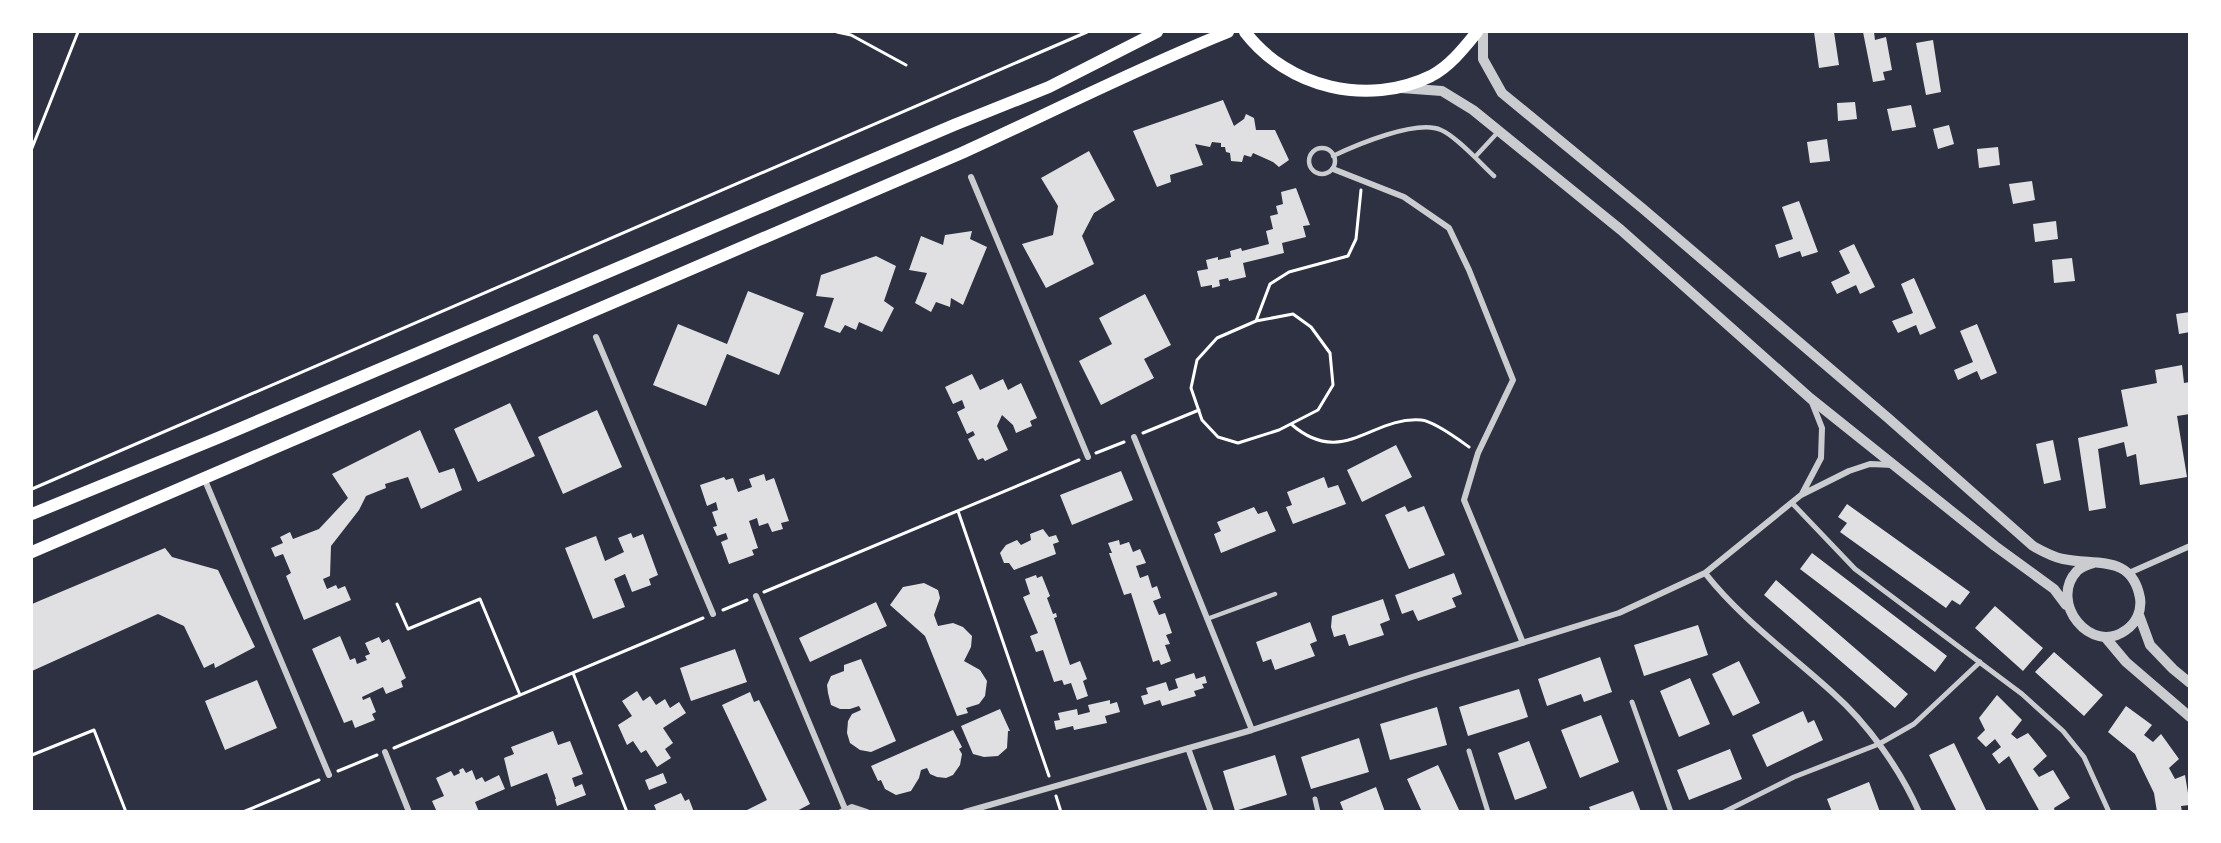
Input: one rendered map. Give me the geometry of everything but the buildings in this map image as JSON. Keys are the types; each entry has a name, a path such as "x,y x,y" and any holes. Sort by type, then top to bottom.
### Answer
{"main road":[{"path":"32,514 1049,87 1158,32"},
{"path":"32,552 953,156 1179,52 1228,32"},
{"path":"1245,32 1271,59 1295,74 1321,85 1348,90 1401,88 1432,75 1455,58 1477,32"}],"street":[{"path":"1401,88 1442,91 1473,110 1621,230 1810,398 2054,589 2085,630 2105,637 2118,636 2129,629 2139,615 2141,603 2137,585 2129,573 2113,563 2060,559 2033,546 1651,216 1502,93 1483,59 1482,32"},
{"path":"1333,169 1404,197 1449,228 1469,270 1513,380 1478,453 1464,500 1523,643"},
{"path":"971,177 1088,457"},
{"path":"596,337 713,614"},
{"path":"1801,495 1821,458 1822,428 1810,398"},
{"path":"1134,437 1252,730"},
{"path":"964,812 1252,730 1618,613 1705,573 1801,495 1849,471 1870,464 1894,465"},
{"path":"204,478 329,776"},
{"path":"1792,503 1855,569 2022,694 2063,731 2084,757 2109,812"},
{"path":"2129,573 2190,546"},
{"path":"2070,610 2066,595 2073,576 2078,569 2093,563"},
{"path":"1705,573 1723,596 1774,644 1834,694 1879,744 1909,788 1919,812"},
{"path":"756,596 843,810 859,808 867,812"},
{"path":"2139,615 2150,645 2190,683"},
{"path":"2105,637 2126,662 2190,717"},
{"path":"1724,812 1794,777 1879,744 1914,724 1980,662"},
{"path":"1632,702 1671,812"},
{"path":"1188,748 1211,812"},
{"path":"1469,751 1488,812"},
{"path":"385,752 409,812"},
{"path":"1315,800 1318,812"}],"lane":[{"path":"1334,156 1370,139 1429,126 1442,130 1494,176"},
{"path":"1474,157 1499,131"},
{"path":"1322,148 1329,150 1334,156 1333,169 1327,173 1318,174 1311,168 1309,160 1312,153 1322,148"},
{"path":"1207,619 1275,594"}],"path":[{"path":"32,148 78,32"},
{"path":"837,32 851,35 906,65"},
{"path":"32,489 1087,32"},
{"path":"1256,321 1270,284 1289,272 1347,256 1356,239 1362,179"},
{"path":"1293,314 1311,327 1330,353 1333,385 1318,410 1291,424 1238,443 1218,437 1202,420 1191,388 1197,360 1217,338 1256,321 1293,314"},
{"path":"1291,424 1302,433 1328,443 1354,440 1388,424 1423,419 1478,453"},
{"path":"958,512 1053,786"},
{"path":"397,604 408,629 480,599 520,695"},
{"path":"573,673 627,812"},
{"path":"32,754 94,730 126,812"}]}
